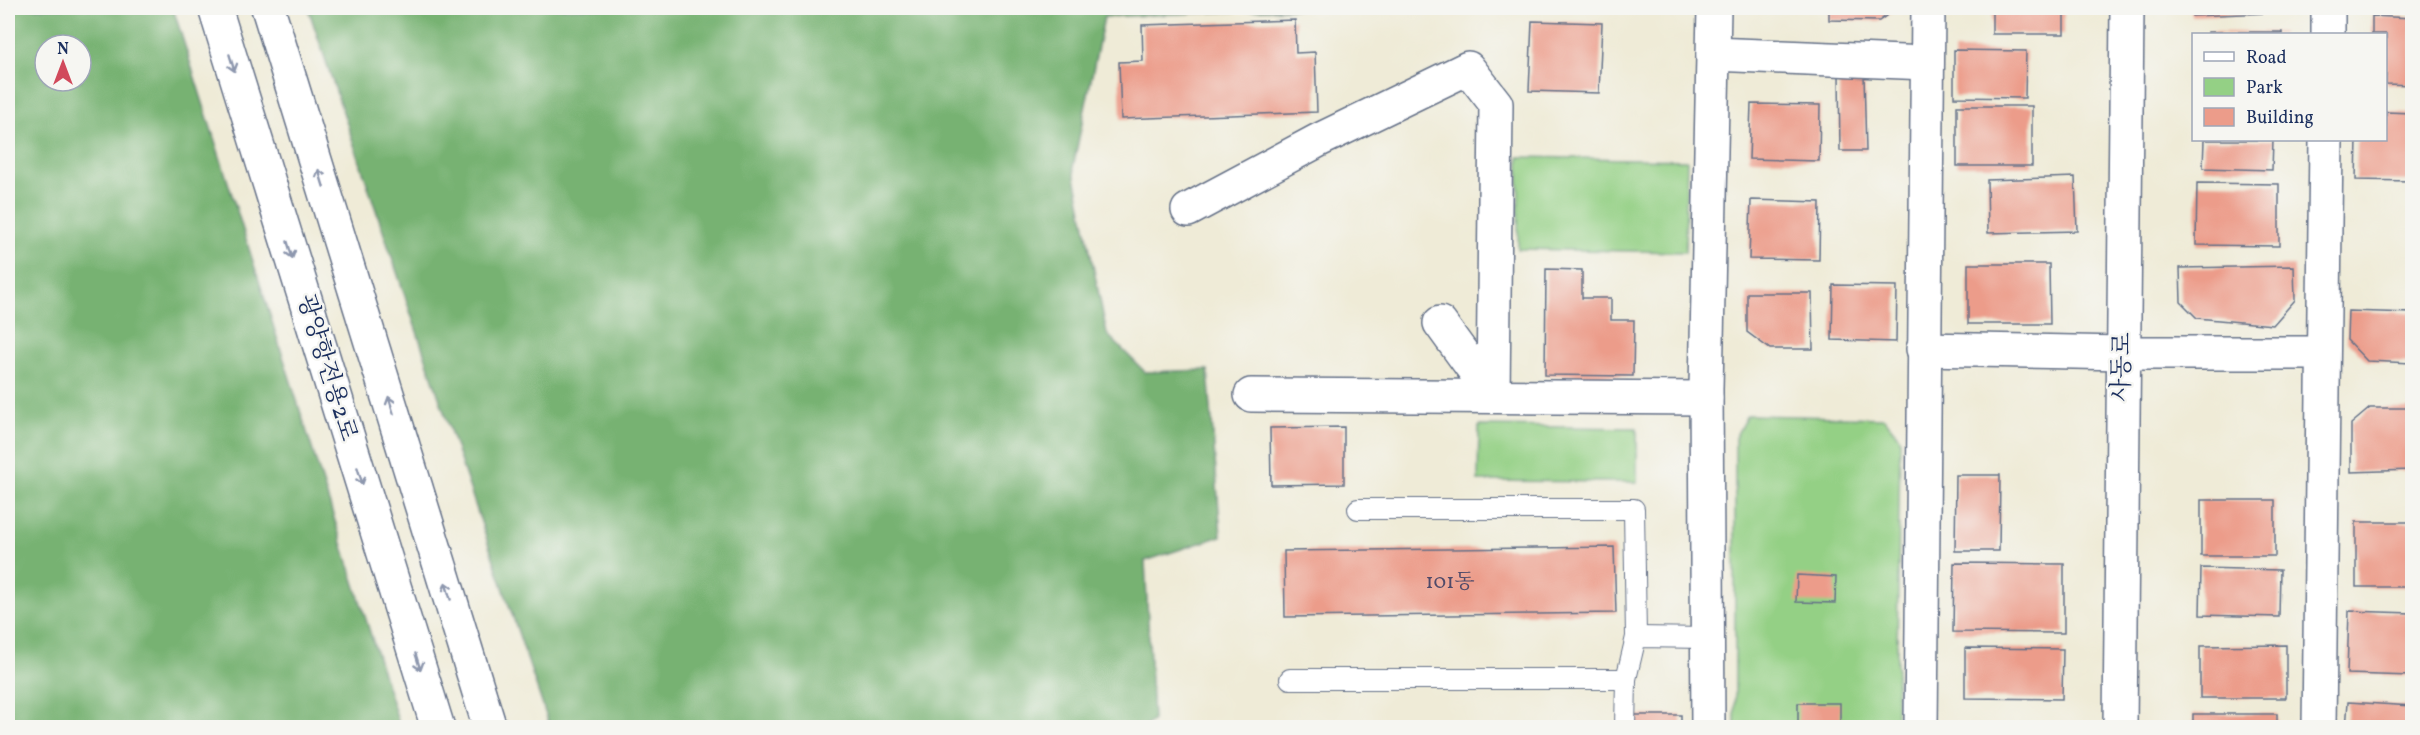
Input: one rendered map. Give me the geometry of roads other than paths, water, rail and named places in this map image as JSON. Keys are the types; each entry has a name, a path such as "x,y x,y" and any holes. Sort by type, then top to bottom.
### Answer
{"main road":[{"name":"광양항전용2로","path":"215,8 438,728"},
{"path":"268,8 490,728"},
{"path":"1707,728 1706,398 1714,8"},
{"path":"1921,728 1928,8"},
{"name":"사동로","path":"2120,728 2127,8"},
{"path":"2328,8 2328,33"},
{"path":"1713,54 1927,63"},
{"path":"1188,210 1319,140 1468,68 1496,104 1493,396"},
{"path":"2319,728 2326,141"},
{"path":"1440,323 1493,396"},
{"path":"1923,349 2123,353 2322,353"},
{"path":"1251,395 1706,398"}],"lane":[{"path":"1358,509 1634,509 1636,637 1626,679 1625,728"},
{"path":"1636,637 1707,638"},
{"path":"1290,679 1626,679"}]}
